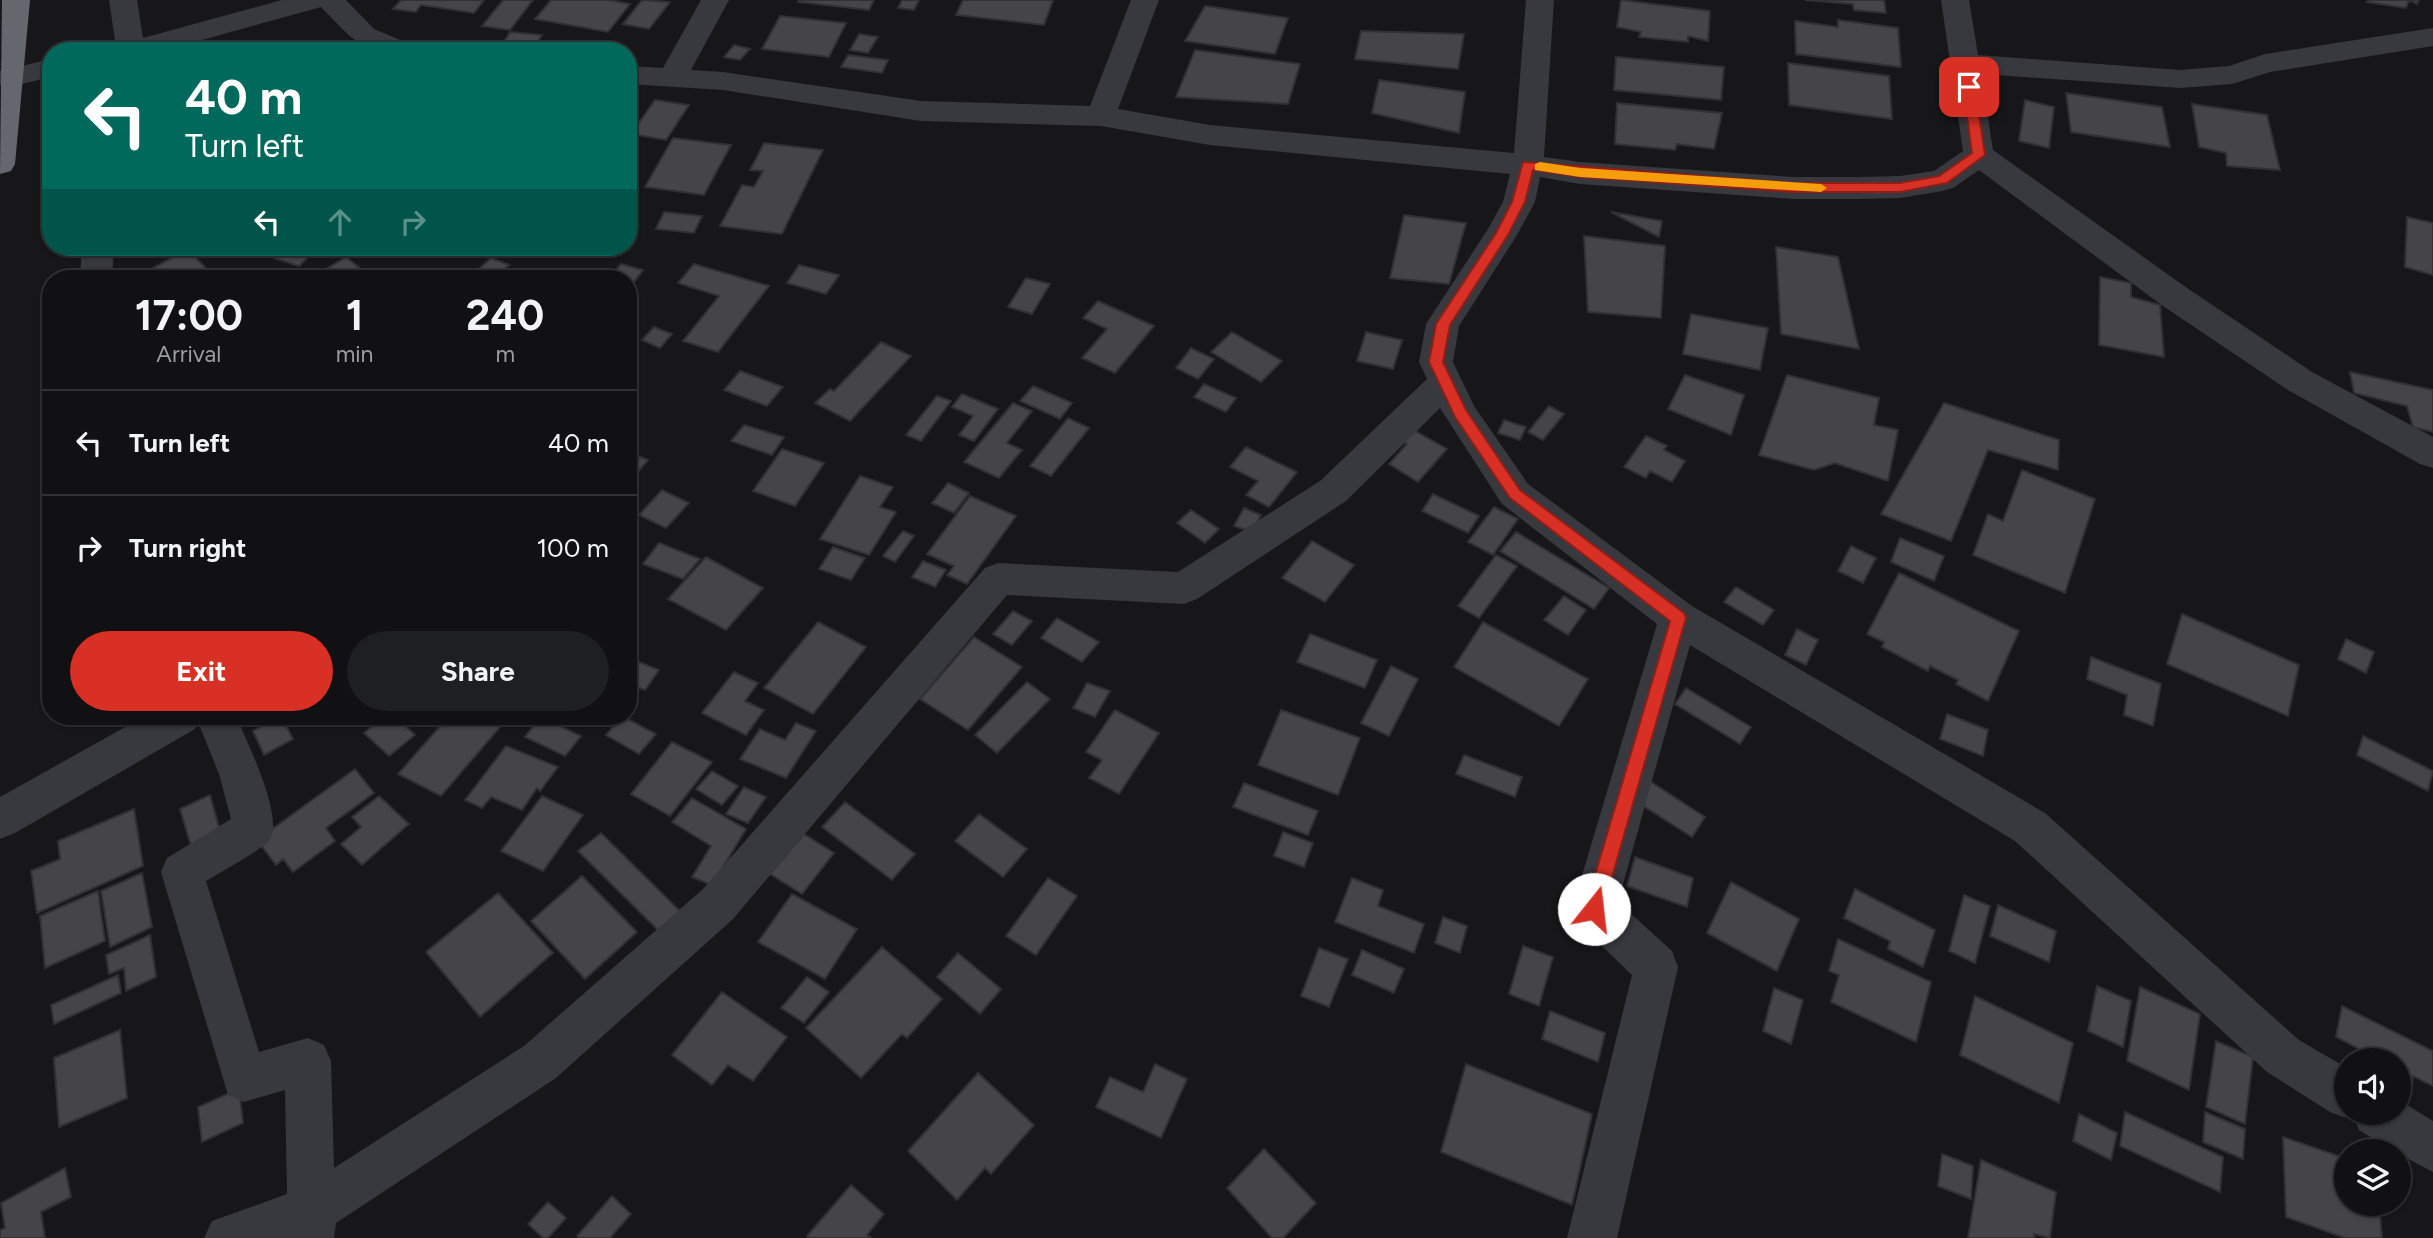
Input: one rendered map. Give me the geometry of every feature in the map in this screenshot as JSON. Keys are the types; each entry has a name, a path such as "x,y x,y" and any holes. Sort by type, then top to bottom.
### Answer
{"highway":[{"path":"0,164 16,0"}],"street":[{"path":"123,0 129,42"},
{"path":"159,42 314,0"},
{"path":"330,0 364,36 379,42"},
{"path":"672,78 715,0"},
{"path":"1101,116 1145,0"},
{"path":"1540,0 1528,165 1519,202 1501,235 1443,324 1436,362 1460,413 1515,494 1678,618 2030,827 2283,1056 2334,1087"},
{"path":"1955,0 1979,155 2175,298 2300,381 2433,454"},
{"path":"1965,64 2180,79 2232,75 2265,63 2433,37"},
{"path":"9,78 42,70"},
{"path":"637,76 723,81 921,111 1101,116 1210,135 1528,165 1593,174 1794,188 1900,187 1942,180 1979,155"},
{"path":"229,1238 312,1225 540,1062 718,904 998,579 1184,587 1333,491 1446,381"},
{"path":"1592,1238 1656,967 1594,909 1678,618"},
{"path":"0,819 165,725"},
{"path":"220,725 240,774 254,828 182,872 244,1079 308,1062 312,1225"},
{"path":"2396,1125 2433,1148"}],"building":[{"path":"401,0 484,0 474,13 421,5 416,12 393,9"},
{"path":"503,0 533,0 510,30 482,26"},
{"path":"551,0 609,0 630,4 608,32 535,19"},
{"path":"642,0 670,2 649,29 623,24"},
{"path":"874,0 869,10 798,2"},
{"path":"902,0 919,0 914,10 898,8"},
{"path":"963,0 1053,0 1044,25 956,15"},
{"path":"1621,0 1710,11 1708,41 1688,36 1688,42 1639,37 1641,32 1617,27"},
{"path":"1805,0 1884,0 1886,13 1854,10 1853,4"},
{"path":"2409,0 2406,8 2366,2"},
{"path":"1205,6 1288,18 1275,54 1185,41"},
{"path":"780,16 846,23 829,57 762,49"},
{"path":"1838,20 1898,28 1901,67 1796,54 1795,21 1838,27"},
{"path":"1361,31 1464,34 1458,69 1355,59"},
{"path":"510,32 542,35 537,42 504,42"},
{"path":"859,34 878,37 868,53 850,50"},
{"path":"734,45 750,49 740,60 724,57"},
{"path":"1195,50 1300,64 1288,104 1176,97"},
{"path":"848,55 888,60 882,73 841,67"},
{"path":"1616,57 1724,67 1721,100 1614,90"},
{"path":"1788,63 1889,76 1892,119 1789,105"},
{"path":"1379,80 1465,92 1459,133 1372,113"},
{"path":"2066,93 2162,107 2170,147 2071,132"},
{"path":"655,100 689,105 666,140 637,135 637,126"},
{"path":"2025,100 2054,107 2049,148 2019,141"},
{"path":"1617,103 1722,113 1714,149 1677,144 1675,150 1615,144"},
{"path":"2192,104 2267,115 2280,170 2227,166 2226,153 2199,147"},
{"path":"673,138 731,145 704,195 645,187"},
{"path":"764,143 823,150 782,234 720,226 742,185 754,187 763,171 750,170"},
{"path":"664,212 702,216 694,233 656,229"},
{"path":"1611,212 1662,221 1659,237"},
{"path":"1404,215 1466,223 1449,284 1390,278"},
{"path":"2407,217 2433,223 2433,275 2405,267"},
{"path":"1584,236 1665,246 1661,318 1588,312"},
{"path":"1776,247 1838,257 1859,349 1781,334"},
{"path":"175,256 195,256 208,270 150,270"},
{"path":"268,256 309,256 299,266"},
{"path":"346,257 362,270 324,270"},
{"path":"491,258 509,265 504,270 478,270"},
{"path":"621,264 643,270 637,278 637,270 616,270"},
{"path":"694,264 769,286 718,352 683,341 719,296 678,283"},
{"path":"799,265 839,275 826,294 787,283"},
{"path":"2100,277 2131,283 2131,297 2160,305 2164,357 2099,345"},
{"path":"1026,278 1050,284 1032,314 1008,307"},
{"path":"1098,301 1154,326 1115,373 1082,358 1107,329 1083,318"},
{"path":"1691,314 1768,328 1760,370 1683,354"},
{"path":"654,327 672,334 660,348 642,340"},
{"path":"1232,332 1282,361 1261,382 1211,352"},
{"path":"1366,332 1402,340 1393,369 1357,361"},
{"path":"881,342 911,356 850,421 815,403 830,389 834,391"},
{"path":"1191,348 1214,359 1198,379 1176,368"},
{"path":"740,371 783,387 767,406 724,390"},
{"path":"2350,372 2433,390 2433,432 2413,427 2407,406 2354,393"},
{"path":"1685,375 1744,395 1731,435 1668,409"},
{"path":"1787,375 1879,398 1874,425 1898,430 1888,481 1835,463 1814,470 1759,455"},
{"path":"1204,384 1236,398 1226,412 1194,397"},
{"path":"1033,386 1072,403 1060,419 1020,401"},
{"path":"962,394 998,409 974,441 959,435 973,416 952,407"},
{"path":"937,396 951,401 921,441 906,435"},
{"path":"1013,403 1032,411 1007,443 1022,450 999,478 964,462"},
{"path":"1944,403 2059,440 2058,470 1988,450 1951,541 1881,514"},
{"path":"1549,406 1564,414 1543,440 1528,432"},
{"path":"1068,418 1089,428 1051,476 1030,466"},
{"path":"1504,420 1526,427 1520,440 1498,433"},
{"path":"744,425 784,437 772,455 731,441"},
{"path":"1412,429 1447,449 1418,482 1389,464 1407,444 1401,440"},
{"path":"1646,436 1667,446 1664,450 1685,461 1672,482 1650,471 1646,478 1624,467"},
{"path":"1246,447 1297,472 1269,507 1246,495 1258,481 1230,467"},
{"path":"782,449 824,463 795,506 753,491"},
{"path":"637,456 648,460 637,473"},
{"path":"2022,470 2095,499 2065,593 1973,555 1988,514 2003,521"},
{"path":"860,476 893,487 880,507 896,512 869,555 820,539"},
{"path":"948,483 969,493 954,513 932,503"},
{"path":"662,490 689,503 666,528 639,515"},
{"path":"1433,494 1479,516 1468,533 1422,511"},
{"path":"970,496 1016,516 967,584 947,575 954,566 927,554"},
{"path":"1494,507 1518,519 1493,555 1468,542"},
{"path":"1244,508 1261,515 1252,532 1234,526"},
{"path":"1191,510 1219,529 1205,543 1177,523"},
{"path":"903,531 914,536 895,562 883,556"},
{"path":"1516,532 1609,588 1594,609 1500,551"},
{"path":"1900,538 1944,556 1934,581 1891,562"},
{"path":"1312,541 1354,565 1325,602 1282,578"},
{"path":"659,543 700,559 683,579 643,564"},
{"path":"1851,546 1876,558 1863,583 1838,571"},
{"path":"833,547 865,558 851,580 819,569"},
{"path":"1496,555 1517,566 1479,618 1458,606"},
{"path":"706,557 763,588 726,630 668,599"},
{"path":"923,561 946,570 935,587 912,577"},
{"path":"1899,573 2019,631 1988,701 1956,684 1958,680 1930,666 1928,671 1882,647 1884,642 1867,634"},
{"path":"1736,587 1774,610 1763,625 1724,602"},
{"path":"1564,596 1586,610 1568,635 1544,620"},
{"path":"1013,611 1032,621 1012,645 993,634"},
{"path":"2182,614 2299,665 2288,716 2167,664"},
{"path":"1057,618 1099,642 1082,662 1041,638"},
{"path":"818,622 866,647 813,714 764,688"},
{"path":"1483,622 1588,679 1559,726 1454,667"},
{"path":"1797,629 1818,640 1806,665 1785,655"},
{"path":"1310,634 1377,660 1365,688 1297,662"},
{"path":"974,637 1022,667 968,730 920,699"},
{"path":"2346,639 2374,652 2366,673 2338,659"},
{"path":"2091,657 2161,684 2153,726 2124,715 2127,695 2087,679"},
{"path":"639,662 659,670 645,690 637,687"},
{"path":"1391,666 1418,679 1389,736 1361,723"},
{"path":"734,672 758,683 745,701 764,710 746,735 702,713"},
{"path":"1027,682 1050,699 997,753 975,735"},
{"path":"1087,683 1110,691 1095,717 1073,708"},
{"path":"1686,688 1751,727 1740,744 1675,704"},
{"path":"1115,710 1159,733 1119,794 1089,778 1102,760 1086,752"},
{"path":"1281,710 1360,738 1338,795 1258,765"},
{"path":"1947,714 1988,730 1983,756 1940,739"},
{"path":"796,723 816,731 786,778 740,759 760,729 785,740"},
{"path":"637,724 656,734 639,754 606,735 614,725"},
{"path":"264,725 286,725 293,739 264,755 253,731"},
{"path":"374,725 404,725 415,735 389,756 364,733"},
{"path":"441,725 502,725 441,796 398,774"},
{"path":"535,725 558,725 581,736 565,756 525,737"},
{"path":"2363,736 2433,771 2428,791 2357,755"},
{"path":"672,742 712,762 670,816 631,794"},
{"path":"506,746 558,767 540,791 537,788 522,810 491,797 482,808 465,800"},
{"path":"1464,755 1522,777 1515,797 1456,774"},
{"path":"355,769 374,793 326,828 335,841 293,872 283,859 276,865 257,840"},
{"path":"712,771 738,786 722,805 696,789"},
{"path":"1645,778 1705,817 1692,837 1631,798"},
{"path":"1244,783 1318,811 1308,835 1233,807"},
{"path":"744,787 766,797 748,823 726,814"},
{"path":"210,795 220,831 191,846 180,809"},
{"path":"379,796 409,824 362,865 341,844 361,827 352,817"},
{"path":"542,796 583,815 543,871 501,851"},
{"path":"692,798 746,829 712,885 692,877 711,846 672,822"},
{"path":"845,802 915,854 892,880 822,827"},
{"path":"134,809 143,866 37,913 31,871 60,859 58,841"},
{"path":"979,814 1027,849 1003,877 955,841"},
{"path":"1283,832 1313,843 1304,867 1274,856"},
{"path":"601,833 685,916 664,936 578,851"},
{"path":"804,834 834,853 802,894 770,874"},
{"path":"1635,857 1693,878 1687,907 1627,886"},
{"path":"142,873 152,927 110,947 101,891"},
{"path":"582,876 637,932 585,979 531,921"},
{"path":"1048,878 1077,896 1036,955 1006,936"},
{"path":"1352,878 1383,890 1378,906 1424,924 1414,953 1335,922"},
{"path":"1731,882 1799,919 1777,971 1707,933"},
{"path":"1855,889 1935,930 1923,967 1888,949 1890,941 1844,918"},
{"path":"98,891 105,941 45,968 40,916"},
{"path":"498,893 553,953 480,1017 426,952"},
{"path":"792,894 857,929 825,979 758,942"},
{"path":"1964,895 1990,906 1975,963 1949,951"},
{"path":"1998,905 2056,931 2049,962 1990,936"},
{"path":"1443,917 1467,926 1460,953 1435,943"},
{"path":"150,935 156,977 126,991 124,968 109,974 106,955"},
{"path":"1838,939 1931,982 1916,1042 1831,1002 1839,975 1829,971"},
{"path":"1523,946 1553,957 1539,1006 1509,994"},
{"path":"882,947 942,999 907,1038 902,1034 861,1078 806,1028"},
{"path":"1319,948 1348,959 1329,1007 1301,996"},
{"path":"1362,950 1404,969 1394,993 1352,975"},
{"path":"958,953 1001,989 980,1014 937,977"},
{"path":"118,975 121,993 54,1024 51,1005"},
{"path":"807,977 829,992 804,1023 781,1008"},
{"path":"2097,986 2131,1001 2123,1047 2088,1031"},
{"path":"2140,987 2200,1014 2189,1090 2127,1061"},
{"path":"1774,988 1803,1000 1791,1044 1763,1031"},
{"path":"722,992 787,1037 753,1081 728,1065 712,1085 672,1055"},
{"path":"1975,996 2073,1043 2059,1103 1960,1055"},
{"path":"2342,1006 2433,1051 2433,1086 2413,1076 2411,1086 2411,1048 2357,1048 2336,1037"},
{"path":"1550,1011 1605,1033 1598,1062 1542,1039"},
{"path":"120,1030 127,1098 59,1127 54,1058"},
{"path":"2216,1041 2253,1057 2245,1124 2206,1107"},
{"path":"1155,1064 1187,1079 1161,1138 1096,1107 1110,1077 1143,1092"},
{"path":"1466,1064 1592,1114 1572,1205 1441,1152"},
{"path":"978,1073 1034,1125 991,1174 985,1168 957,1200 908,1151"},
{"path":"239,1089 243,1123 202,1142 198,1107"},
{"path":"2125,1112 2223,1157 2220,1192 2120,1146"},
{"path":"2205,1112 2245,1129 2243,1159 2203,1142"},
{"path":"2079,1114 2117,1133 2111,1160 2073,1141"},
{"path":"2283,1137 2334,1155 2334,1216 2380,1216 2382,1238 2345,1238 2286,1217"},
{"path":"1264,1149 1316,1203 1283,1238 1272,1238 1227,1188"},
{"path":"1942,1154 1973,1166 1971,1199 1938,1186"},
{"path":"1981,1160 2056,1192 2050,1238 2034,1234 2034,1238 1968,1238"},
{"path":"65,1168 71,1197 41,1212 45,1238 0,1238 0,1230 5,1228 1,1203"},
{"path":"851,1185 884,1214 867,1235 871,1238 809,1238 807,1236"},
{"path":"612,1196 631,1214 610,1238 579,1238 577,1236"},
{"path":"548,1202 566,1218 548,1238 543,1238 528,1224"}],"slow traffic":[{"path":"1540,167 1580,173 1821,188"}],"route":[{"path":"1594,909 1678,618 1515,494 1460,413 1436,362 1443,324 1501,235 1519,202 1528,165 1580,173 1794,188 1900,187 1942,180 1979,155 1969,87"}]}
